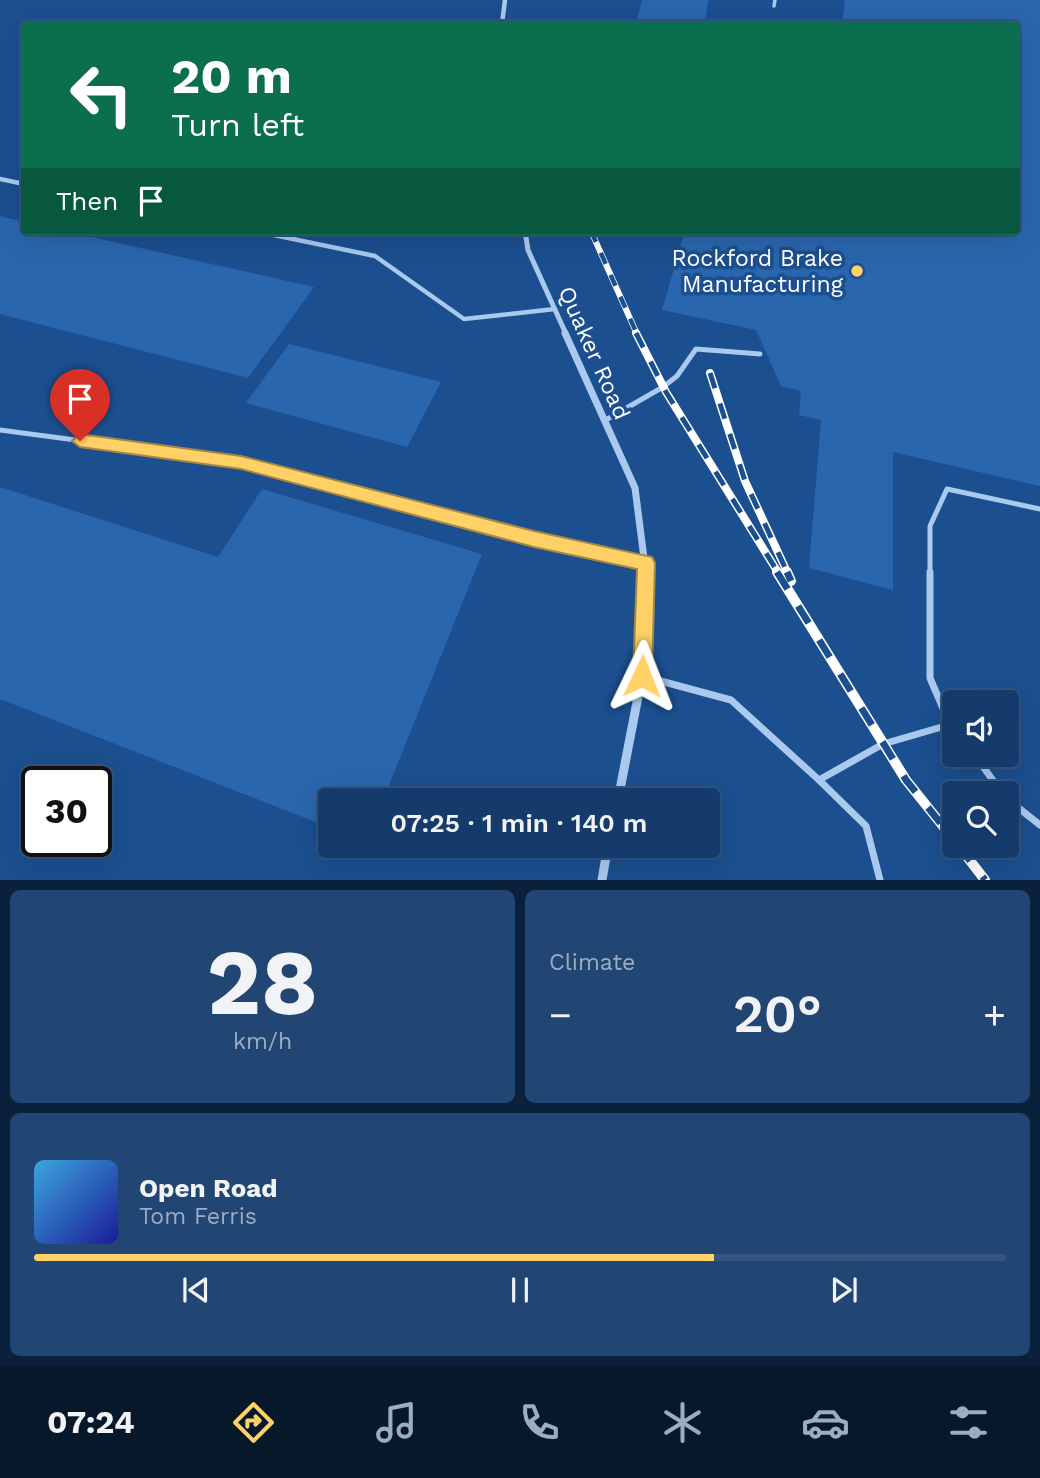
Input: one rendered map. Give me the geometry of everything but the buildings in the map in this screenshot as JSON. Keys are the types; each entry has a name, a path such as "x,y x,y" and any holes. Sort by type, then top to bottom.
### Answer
{"street":[{"path":"502,21 505,0"},
{"name":"Quaker Road","path":"526,235 528,250 635,488 646,563 642,676 620,788"},
{"path":"602,880 606,858"}],"lane":[{"path":"774,6 775,0"},
{"path":"0,179 21,183"},
{"path":"273,235 375,256 464,319 555,309"},
{"path":"604,421 663,387 677,376 696,349 760,354"},
{"path":"0,430 241,462 534,539 646,563"},
{"path":"942,708 930,678 930,526 947,489 1040,509"},
{"path":"642,676 731,701 866,826 880,880"},
{"path":"819,780 883,744 942,728"},
{"path":"1019,808 1040,825"}],"railway":[{"path":"593,235 637,334"},
{"path":"636,333 666,392 779,574"},
{"path":"710,373 745,481 788,574"},
{"path":"777,572 906,780 942,825"},
{"path":"787,572 791,581"},
{"path":"968,858 985,880"}],"place":[{"name":"Rockford Brake Manufacturing","path":"857,271"}],"route":[{"path":"80,441 241,462 534,539 646,563 642,676"}]}
